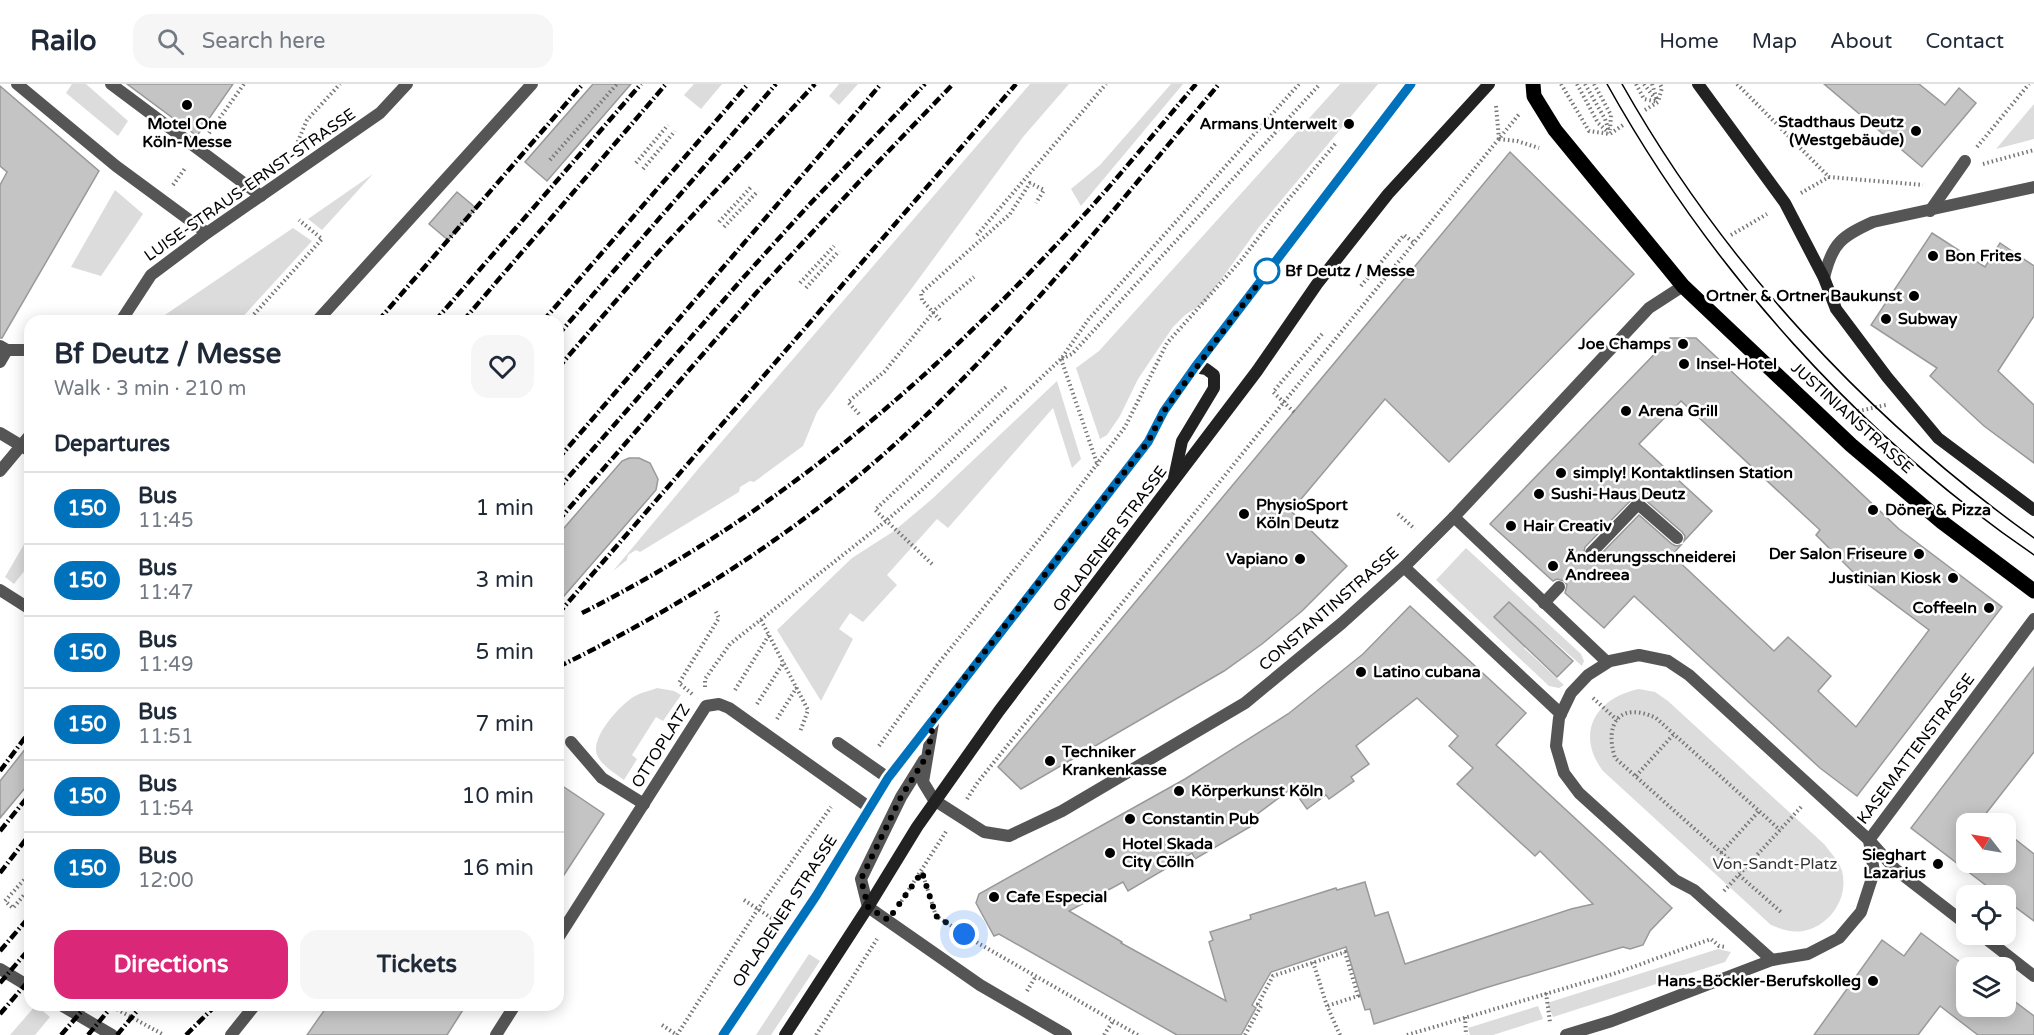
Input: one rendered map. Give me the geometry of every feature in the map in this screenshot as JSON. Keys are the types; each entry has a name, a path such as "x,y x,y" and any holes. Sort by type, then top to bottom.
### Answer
{"main road":[{"name":"OPLADENER STRASSE","path":"723,1035 816,896 888,778 1148,442 1164,411 1195,367 1411,84"},
{"name":"JUSTINIANSTRASSE","path":"1533,84 1534,96 1555,130 1683,286 1851,444 1942,522 2034,591"},
{"path":"1698,84 1785,203 1824,278 1836,309 1887,377 1938,438 2034,510"},
{"name":"OPLADENER STRASSE","path":"785,1035 934,800 1257,371 1317,284 1388,194 1492,89"},
{"path":"1173,483 1182,441 1214,388 1214,375 1206,369 1195,367"}],"street":[{"path":"17,84 116,166 207,233"},
{"path":"111,84 261,196"},
{"name":"LUISE-STRAUS-ERNST-STRASSE","path":"125,315 151,275 207,233 380,113 407,84"},
{"path":"322,315 532,84"},
{"path":"1930,211 1965,161"},
{"path":"1824,278 1828,258 1841,239 1874,222 2034,187"},
{"name":"CONSTANTINSTRASSE","path":"934,800 984,832 1009,837 1062,811 1245,703 1342,623 1404,567 1454,517 1649,308 1683,286"},
{"path":"0,362 4,348 24,350"},
{"path":"0,433 24,447"},
{"path":"0,471 24,449"},
{"path":"1591,553 1638,504 1677,538"},
{"path":"1454,517 1607,662"},
{"path":"1404,567 1561,714"},
{"path":"1544,603 1559,587"},
{"path":"0,590 24,605"},
{"name":"KASEMATTENSTRASSE","path":"1566,1035 1611,1021 1772,960 1808,954 1839,938 1861,912 1874,872 1869,840 2034,619"},
{"path":"1772,960 1694,890 1675,880 1579,793 1564,773 1556,746 1561,714 1571,693 1578,685 1607,662 1639,655 1668,661 1689,675 1869,840 1895,869 1956,916"},
{"name":"OTTOPLATZ","path":"564,929 706,706 719,704 724,706"},
{"path":"724,706 792,751 870,808"},
{"path":"934,717 923,782 934,800"},
{"path":"571,742 602,778 644,804"},
{"path":"838,742 888,778"},
{"path":"928,754 901,797 861,879 868,907 980,985 1066,1035"},
{"path":"1994,945 2034,976"},
{"path":"0,969 24,983"},
{"path":"71,1011 112,1035"},
{"path":"231,1035 250,1011"},
{"path":"496,1035 512,1011"},
{"path":"1605,1035 1611,1021"}],"path":[{"path":"280,183 307,120 340,84"},
{"path":"550,160 617,84"},
{"path":"977,235 1106,84"},
{"path":"706,706 705,679 729,644 886,521 1061,359 1088,320 1299,84"},
{"path":"1061,359 1072,354 1320,84"},
{"path":"1561,84 1589,131 1610,134 1623,125"},
{"path":"1577,84 1599,123 1610,134"},
{"path":"1585,84 1605,119 1610,134"},
{"path":"1594,84 1611,115 1610,134"},
{"path":"1636,84 1644,99 1658,102"},
{"path":"1644,84 1650,95 1658,102"},
{"path":"1652,84 1658,102"},
{"path":"1645,110 1658,102 1662,88 1660,84"},
{"path":"1737,84 1829,177 1947,188 1983,164 2034,150"},
{"path":"1965,161 2029,84"},
{"path":"978,782 1413,242 1499,139 1492,89"},
{"path":"636,163 668,125"},
{"path":"643,169 675,131"},
{"path":"867,763 937,664 1125,427 1167,343 1243,258 1277,213 1342,136"},
{"path":"940,320 922,300 921,293 1010,213 1030,183 1044,190 1036,204"},
{"path":"719,222 752,186"},
{"path":"724,227 758,191"},
{"path":"1731,235 1762,217"},
{"path":"253,315 322,239 299,220"},
{"path":"1362,286 1404,235 1413,242"},
{"path":"800,283 834,246"},
{"path":"806,288 839,251"},
{"path":"859,414 848,402 884,372 933,312 974,277"},
{"path":"1294,412 1273,392 1322,334"},
{"path":"1061,359 1097,465"},
{"path":"932,564 875,510 1006,387"},
{"path":"1845,414 1889,405"},
{"path":"706,706 678,683 719,618 715,610"},
{"path":"761,620 808,710 792,751"},
{"path":"724,706 770,635"},
{"path":"747,720 784,661"},
{"path":"1578,685 1617,720"},
{"path":"767,734 797,687"},
{"path":"1780,830 1656,718 1639,711 1624,714 1614,723 1611,742 1615,758 1721,853 1781,912"},
{"path":"1636,776 1673,735"},
{"path":"662,1025 677,1035 758,909 844,789"},
{"path":"1711,905 1816,791"},
{"path":"1721,853 1759,811"},
{"path":"888,920 941,841"},
{"path":"922,872 936,916 1138,1035"},
{"path":"24,880 5,901 14,908 24,896"},
{"path":"1407,1035 1612,974 1711,939 1719,946"},
{"path":"1245,1035 1262,1006 1258,1004 1273,976 1345,952 1358,996 1327,1006"},
{"path":"816,1035 867,955"},
{"path":"1313,962 1327,1006 1340,1035"},
{"path":"1027,990 1036,976"},
{"path":"1546,993 1548,1017"},
{"path":"121,1011 164,1035"},
{"path":"1465,1017 1466,1035"},
{"path":"1104,1035 1113,1021"}],"green space":[{"path":"72,84 86,84 128,121 118,136 66,93"},
{"path":"694,84 722,84 701,109 684,95"},
{"path":"839,84 858,84 839,105 829,96"},
{"path":"1030,84 1069,84 1023,137 817,412 803,446 754,482 750,481 740,487 739,492 640,552 636,550 628,555 627,560 613,571 699,468"},
{"path":"1171,84 1183,84 1081,206 1071,189 1100,165"},
{"path":"1340,84 1378,84 1259,227 1205,302 1185,315 1173,327 1138,379 1120,416 1107,435 1100,439 1076,368 1099,351"},
{"path":"2034,104 2034,139 1996,149"},
{"path":"373,174 322,230 308,219"},
{"path":"115,190 143,214 101,276 71,267"},
{"path":"293,228 312,241 244,315 165,315"},
{"path":"1057,381 1081,459 1072,468 1053,408 948,528 937,519 887,575 897,585 863,622 850,613 839,629 853,639 821,701 777,630 852,558 894,531 932,499"},
{"path":"24,544 24,572 14,584 5,577"},
{"path":"1466,548 1581,654 1584,661 1582,666 1541,630 1524,648 1564,685 1559,688 1549,686 1436,580"},
{"path":"657,688 674,691 681,695 663,721 656,717 632,755 637,759 624,780 599,759 596,748 598,739 608,722 622,706 640,693"},
{"name":"Von-Sandt-Platz","path":"1639,689 1655,692 1668,701 1832,853 1842,871 1843,891 1840,901 1829,917 1813,928 1803,931 1786,930 1771,925 1603,771 1591,744 1590,731 1594,720 1611,700"},
{"path":"1718,949 1731,952 1725,962 1553,1017 1547,1003"},
{"path":"809,954 820,961 771,1035 756,1035"},
{"path":"1538,1006 1543,1019 1493,1035 1470,1035 1468,1028"},
{"path":"31,1011 43,1011 50,1017 35,1035 10,1035"}],"building":[{"name":"Motel One Köln-Messe","path":"127,84 233,84 197,136"},
{"path":"593,84 631,84 547,181 525,162"},
{"name":"Stadthaus Deutz (Westgebäude)","path":"1824,84 1919,84 1945,105 1959,88 1976,103 1922,167"},
{"path":"0,86 99,171 2,338 0,338 0,185 7,172 0,166"},
{"path":"1510,152 1634,274 1449,462 1385,399 1291,511 1347,566 1302,611 1224,671 1021,789 998,767"},
{"path":"457,192 476,208 448,240 429,224"},
{"path":"1932,233 1985,267 2000,243 2034,266 2034,316 1998,371 2034,405 2034,463 1984,426 1930,376 1937,368 1871,325"},
{"path":"1670,338 1696,338 1899,529 2002,607 1857,796 1820,768 1634,596 1604,628 1565,593 1567,585 1564,581 1557,579 1553,581 1490,524","holes":["1681,401 1820,530 1816,535 1858,577 1929,630 1856,727 1818,691 1831,676 1788,637 1774,651 1672,555 1681,545 1672,544 1639,515 1596,559 1588,561 1583,556 1585,547 1635,496 1643,498 1682,532 1685,536 1684,541 1712,511 1639,444"]},
{"path":"639,458 650,463 658,479 656,490 564,596 564,528 622,461"},
{"path":"1509,602 1573,661 1557,677 1494,617"},
{"path":"1410,606 1526,713 1496,745 1672,908 1650,931 1643,945 1630,949 1623,947 1374,1024 1370,1009 1365,1010 1346,947 1271,972 1252,1005 1256,1008 1241,1035 1177,1035 999,934 994,936 976,903 979,894 1185,779 1288,714 1363,654","holes":["1417,698 1458,736 1449,746 1473,768 1457,784 1535,856 1540,851 1593,904 1571,909 1405,964 1388,912 1375,916 1365,882 1337,890 1336,888 1250,915 1251,919 1210,932 1213,940 1209,942 1226,1001 1121,943 1069,911 1123,882 1128,891 1192,853 1195,859 1255,824 1252,818 1292,788 1307,809 1326,795 1329,799 1354,781 1351,777 1369,764 1356,746"]},
{"path":"2034,667 2034,752 1986,813 1956,813 1956,862 1911,828"},
{"path":"24,751 24,789 0,818 0,781"},
{"path":"564,787 604,814 564,875"},
{"path":"2016,840 2034,854 2034,921 2016,908 2016,885 1986,885 1970,873 2016,873"},
{"path":"1921,933 1956,959 1956,1017 2016,1017 2016,1002 2034,1016 2034,1035 1978,1035 1940,1006 1918,1035 1814,1035 1882,940 1904,956"},
{"path":"324,1011 462,1011 447,1035 307,1035"}],"tram line":[{"path":"1607,84 1648,152 1693,219 1741,283 1793,344 1849,402 1908,457 1970,508 2034,555"},
{"path":"1622,84 1662,150 1706,214 1753,275 1803,333 1913,442 2034,538"}],"railway":[{"path":"383,315 583,84"},
{"path":"440,315 641,84"},
{"path":"468,315 666,84"},
{"path":"548,315 748,84"},
{"path":"564,328 776,84"},
{"path":"564,361 652,259 815,84"},
{"path":"564,452 881,84"},
{"path":"564,482 808,206 925,84"},
{"path":"564,514 757,292 953,84"},
{"path":"564,607 1016,84"},
{"path":"582,613 652,575 719,534 783,490 903,393 961,341 1072,228 1196,84"},
{"path":"564,664 645,622 728,571 808,516 884,454 930,412 1016,322 1099,228 1219,84"},
{"path":"0,771 24,739"},
{"path":"0,831 24,801"},
{"path":"0,873 24,842"},
{"path":"0,951 24,923"},
{"path":"0,983 24,955"},
{"path":"0,1014 24,986"},
{"path":"61,1035 82,1011"},
{"path":"88,1035 108,1011"},
{"path":"117,1035 137,1011"},
{"path":"186,1035 210,1011"}],"bus line":[{"name":"150","path":"723,1035 816,896 888,778 1107,497 1148,442 1164,411 1231,318 1411,84"}],"place":[{"name":"Motel One Köln-Messe","path":"187,105"},
{"name":"Armans Unterwelt","path":"1349,124"},
{"name":"Stadthaus Deutz (Westgebäude)","path":"1916,131"},
{"name":"Bon Frites","path":"1933,256"},
{"name":"Bf Deutz / Messe","path":"1267,271"},
{"name":"Ortner & Ortner Baukunst","path":"1914,296"},
{"name":"Subway","path":"1886,319"},
{"name":"Joe Champs","path":"1683,344"},
{"name":"Insel-Hotel","path":"1684,364"},
{"name":"Arena Grill","path":"1626,411"},
{"name":"simply! Kontaktlinsen Station","path":"1561,473"},
{"name":"Sushi-Haus Deutz","path":"1539,494"},
{"name":"Döner & Pizza","path":"1873,510"},
{"name":"PhysioSport Köln Deutz","path":"1244,514"},
{"name":"Hair Creativ","path":"1511,526"},
{"name":"Der Salon Friseure","path":"1919,554"},
{"name":"Vapiano","path":"1300,559"},
{"name":"Änderungsschneiderei Andreea","path":"1553,566"},
{"name":"Justinian Kiosk","path":"1953,578"},
{"name":"CoffeeIn","path":"1989,608"},
{"name":"Latino cubana","path":"1361,672"},
{"name":"Techniker Krankenkasse","path":"1050,761"},
{"name":"Körperkunst Köln","path":"1179,791"},
{"name":"Constantin Pub","path":"1130,819"},
{"name":"Hotel Skada City Cölln","path":"1110,853"},
{"name":"Sieghart Lazarius","path":"1938,864"},
{"name":"Cafe Especial","path":"994,897"},
{"name":"Hans-Böckler-Berufskolleg","path":"1873,981"}],"route":[{"path":"964,934 936,916 922,872 888,920 868,907 861,879 901,797 928,754 934,717 1107,497 1148,442 1164,411 1195,367 1273,264 1267,271"}]}
